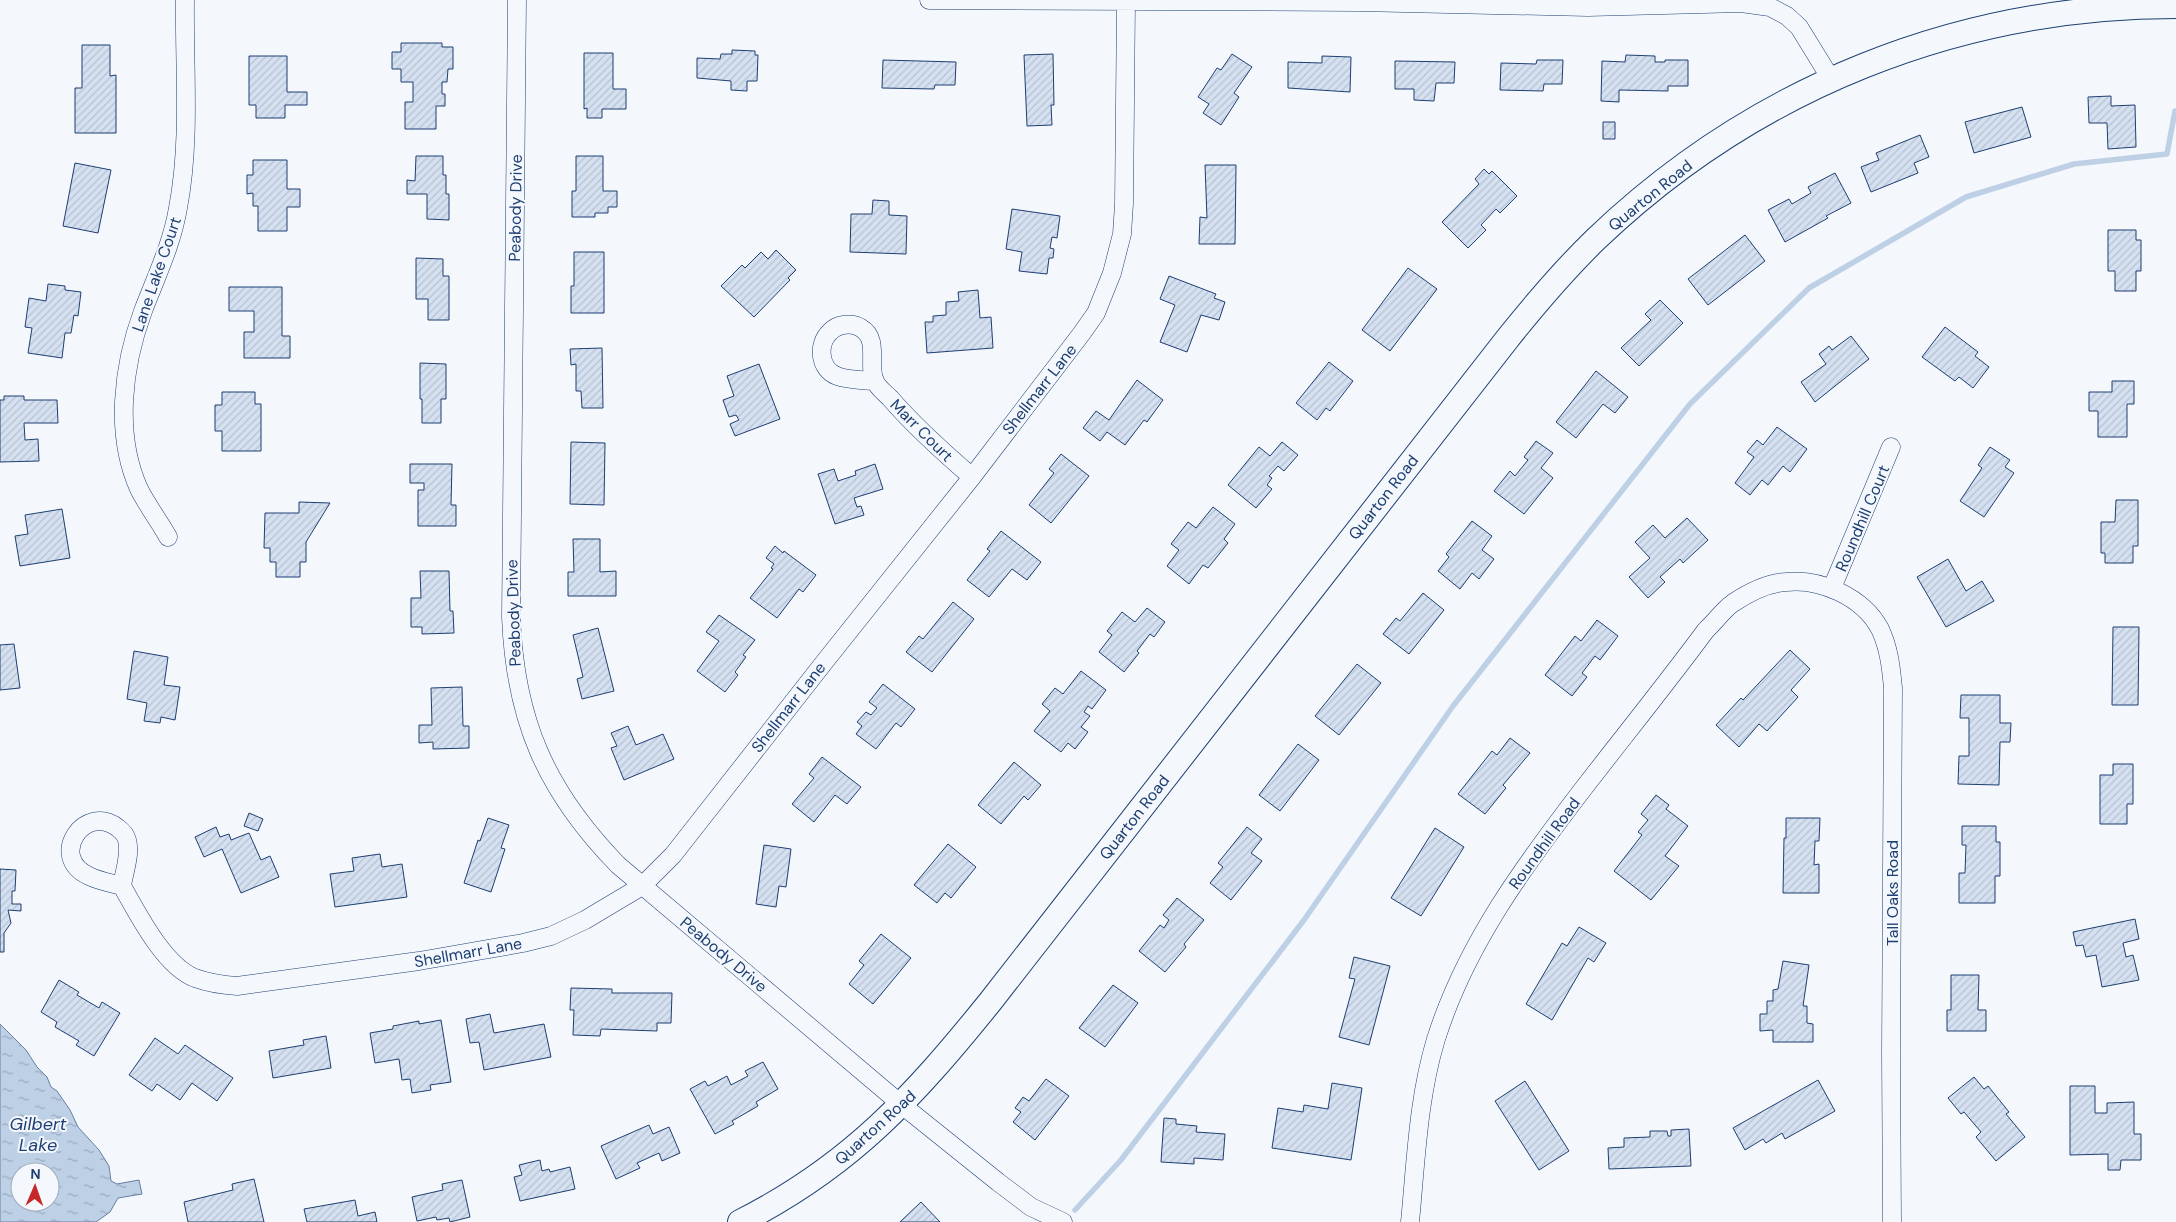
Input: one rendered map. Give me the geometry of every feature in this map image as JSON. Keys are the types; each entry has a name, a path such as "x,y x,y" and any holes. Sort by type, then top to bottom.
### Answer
{"street":[{"name":"Lane Lake Court","path":"168,537 139,489 131,465 125,430 124,393 130,350 171,238 179,207 185,138 185,0"},
{"name":"Peabody Drive","path":"518,0 512,443 512,648 518,689 537,750 562,798 599,846 642,886 902,1105 1031,1207 1063,1222"},
{"path":"929,0 1358,2 1588,8 1741,2 1770,8 1787,16 1799,28 1831,79"},
{"name":"Shellmarr Lane","path":"122,886 153,940 171,960 193,978 216,984 237,986 419,961 524,943 551,936 585,920 642,886 674,855 972,477 1096,313 1112,273 1122,234 1126,2"},
{"name":"Quarton Road","path":"740,1222 826,1171 858,1146 902,1105 947,1056 1536,303 1596,239 1667,178 1755,119 1831,79 1903,50 1953,34 2007,22 2085,10 2176,6"},
{"name":"Marr Court","path":"874,381 926,436 972,477"},
{"name":"Roundhill Court","path":"1832,588 1891,447"},
{"name":"Roundhill Road","path":"1410,1222 1420,1116 1436,1040 1452,994 1467,962 1518,876 1706,630 1732,604 1759,589 1786,582 1812,583 1832,588"},
{"name":"Tall Oaks Road","path":"1832,588 1851,599 1867,612 1879,627 1887,646 1893,688 1892,1222"}],"water":[{"name":"Gilbert Lake","path":"0,1024 26,1050 37,1067 47,1077 51,1087 57,1091 70,1110 78,1127 99,1150 109,1166 111,1181 117,1184 139,1180 142,1194 118,1198 110,1212 96,1222 0,1222"}],"building":[{"path":"401,43 442,43 442,47 453,47 453,69 448,69 447,82 442,82 445,106 436,106 436,129 405,129 405,102 413,102 413,82 401,82 401,69 392,69 392,52 401,52"},
{"path":"82,45 110,45 110,76 116,75 116,133 75,133 75,88 82,88"},
{"path":"732,50 755,51 755,55 758,55 757,81 747,81 747,91 731,90 731,81 697,78 697,58 720,59 721,54 732,54"},
{"path":"584,53 613,53 613,89 626,89 626,109 602,109 602,118 587,118 587,108 584,109"},
{"path":"1053,54 1054,105 1051,105 1052,125 1027,126 1024,55"},
{"path":"1232,54 1252,67 1234,93 1239,97 1221,125 1203,113 1209,104 1198,97 1217,68 1221,70"},
{"path":"1626,55 1655,56 1655,62 1688,60 1688,86 1668,86 1668,91 1619,90 1619,102 1601,101 1602,61 1625,62"},
{"path":"249,56 287,56 287,92 307,92 307,105 285,105 285,118 256,118 256,105 249,105"},
{"path":"1322,56 1351,57 1350,92 1288,88 1288,62 1322,63"},
{"path":"883,60 956,62 955,85 935,85 934,89 882,88"},
{"path":"1537,60 1563,60 1562,84 1544,84 1543,91 1500,90 1501,63 1536,64"},
{"path":"1395,61 1455,62 1454,83 1436,83 1434,101 1414,100 1414,89 1395,89"},
{"path":"2111,96 2111,106 2135,105 2136,147 2108,149 2107,123 2089,123 2088,97"},
{"path":"2022,107 2031,137 1974,153 1965,122"},
{"path":"1603,122 1615,122 1615,139 1603,139"},
{"path":"1920,135 1929,157 1914,163 1918,173 1871,192 1861,167 1879,160 1876,153"},
{"path":"416,156 443,156 446,194 449,194 449,220 427,219 427,194 407,194 407,180 415,181"},
{"path":"576,156 603,156 603,191 617,191 617,207 608,207 608,213 595,213 595,217 572,217 572,191 576,191"},
{"path":"253,160 287,160 287,189 300,189 300,207 287,207 287,231 258,231 258,206 253,206 253,193 247,194 247,175 253,175"},
{"path":"75,163 111,170 98,233 63,226"},
{"path":"1205,165 1236,165 1235,244 1199,244 1200,217 1207,218"},
{"path":"1484,169 1489,174 1492,171 1517,196 1500,213 1496,209 1481,225 1486,230 1468,248 1442,222 1479,184 1475,179"},
{"path":"1835,173 1851,203 1826,216 1828,218 1785,242 1768,210 1789,199 1792,204 1811,193 1808,187"},
{"path":"873,200 889,201 889,215 907,216 906,254 850,252 851,214 872,214"},
{"path":"1012,209 1060,216 1057,238 1052,237 1050,248 1054,249 1053,258 1049,258 1047,274 1019,271 1022,252 1006,249"},
{"path":"2108,230 2136,230 2136,240 2141,240 2141,271 2136,271 2136,291 2115,291 2115,271 2108,271"},
{"path":"1745,235 1765,261 1708,305 1688,279"},
{"path":"776,250 796,270 788,278 790,280 754,317 721,286 742,265 745,268 761,252 768,259"},
{"path":"574,252 604,252 604,313 571,313 571,286 574,286"},
{"path":"416,258 443,259 443,276 449,276 449,320 428,320 428,299 416,299"},
{"path":"1408,268 1437,289 1390,351 1362,330"},
{"path":"1169,276 1216,294 1214,298 1225,302 1219,320 1201,315 1187,352 1160,342 1175,305 1160,299"},
{"path":"48,284 65,286 65,290 81,292 78,316 74,315 71,333 65,333 62,358 28,353 32,328 25,327 29,298 46,301"},
{"path":"229,287 282,287 282,336 290,336 290,358 244,358 244,332 254,332 254,311 229,311"},
{"path":"978,290 980,318 991,317 993,348 927,353 925,322 933,322 933,316 946,315 946,302 959,301 958,292"},
{"path":"1660,300 1683,323 1639,366 1621,348 1651,320 1645,314"},
{"path":"1945,327 1978,352 1975,356 1989,367 1973,388 1959,377 1955,381 1922,357"},
{"path":"1851,336 1869,359 1815,402 1801,382 1826,364 1819,354 1829,346 1832,350"},
{"path":"602,348 603,408 582,408 581,391 576,391 576,364 571,365 570,349"},
{"path":"1329,362 1353,381 1330,411 1326,408 1317,420 1296,403"},
{"path":"420,363 446,364 446,399 441,399 441,423 422,423"},
{"path":"759,364 780,419 735,436 730,424 739,420 736,415 729,417 723,400 734,396 727,376"},
{"path":"1596,371 1628,397 1615,413 1603,404 1576,438 1556,422"},
{"path":"1137,380 1163,400 1147,422 1144,420 1125,445 1107,432 1100,441 1083,428 1096,411 1109,420"},
{"path":"2112,381 2134,381 2134,404 2127,404 2127,437 2098,437 2098,411 2089,411 2089,392 2112,392"},
{"path":"222,392 255,392 255,404 261,404 261,451 222,451 222,431 215,431 215,405 222,405"},
{"path":"4,396 24,396 24,400 57,400 58,423 24,423 25,440 38,439 39,461 0,462 0,400 4,400"},
{"path":"1777,427 1807,449 1790,472 1783,466 1768,485 1762,480 1750,495 1735,483 1754,457 1747,452 1757,440 1763,445"},
{"path":"1536,441 1553,453 1541,468 1553,478 1524,514 1494,491 1510,471 1515,476 1528,460 1524,457"},
{"path":"571,442 605,443 604,505 570,504"},
{"path":"1282,442 1298,455 1284,471 1278,466 1269,476 1272,478 1267,485 1272,489 1256,508 1228,485 1259,447 1270,456"},
{"path":"1990,447 2010,460 2005,467 2014,473 1984,517 1960,501 1982,468 1978,465"},
{"path":"1061,454 1089,476 1051,523 1029,505 1054,473 1049,469"},
{"path":"410,464 452,464 451,505 456,505 456,526 418,526 418,490 424,490 424,483 410,483"},
{"path":"875,464 883,489 854,498 857,507 861,506 864,515 835,524 818,474 834,469 838,481 856,475 855,471"},
{"path":"2116,500 2138,500 2138,546 2133,546 2133,563 2105,563 2105,553 2101,553 2101,522 2115,522"},
{"path":"299,502 330,503 306,542 306,562 300,562 300,577 276,577 276,562 270,562 270,548 264,548 265,513 299,513"},
{"path":"1213,507 1235,524 1224,539 1228,543 1208,568 1203,565 1189,584 1167,566 1179,550 1171,544 1188,522 1196,528"},
{"path":"62,509 70,558 20,566 15,536 28,534 25,515"},
{"path":"1687,518 1708,540 1683,563 1680,559 1660,577 1665,582 1648,598 1629,577 1650,558 1635,542 1653,525 1665,538"},
{"path":"1472,521 1492,536 1482,550 1494,559 1479,579 1472,573 1460,589 1438,571 1449,557 1446,554"},
{"path":"1001,531 1041,562 1027,580 1012,569 989,597 967,580 990,551 987,549"},
{"path":"573,539 600,539 600,572 616,571 616,596 568,596 568,572 574,572"},
{"path":"775,546 816,575 803,592 799,589 777,618 750,598 773,569 771,568 774,564 766,558"},
{"path":"1948,559 1966,591 1982,581 1994,601 1946,627 1917,577"},
{"path":"420,571 449,571 450,611 453,611 454,633 422,634 422,627 411,627 411,598 421,598"},
{"path":"1423,593 1444,610 1409,654 1383,634 1396,618 1400,621"},
{"path":"953,602 974,619 932,672 906,652 919,636 923,639"},
{"path":"1147,608 1165,622 1154,637 1150,634 1137,651 1139,653 1124,672 1099,652 1112,635 1107,631 1122,612 1135,622"},
{"path":"719,615 755,640 743,655 746,657 735,672 738,675 725,692 697,671 719,641 706,632"},
{"path":"1597,620 1618,636 1600,660 1595,656 1582,673 1587,677 1572,696 1545,675 1575,636 1581,641"},
{"path":"2113,627 2139,627 2138,705 2112,705"},
{"path":"598,628 614,691 582,699 577,679 583,677 573,635"},
{"path":"14,644 20,688 0,690 0,645"},
{"path":"1790,650 1810,669 1791,690 1798,697 1767,731 1759,724 1739,747 1716,725 1741,698 1743,700"},
{"path":"134,651 168,657 164,685 180,687 175,720 161,717 160,723 144,721 147,703 127,699"},
{"path":"1357,664 1381,683 1339,735 1315,716"},
{"path":"1081,671 1106,690 1092,709 1088,706 1084,712 1090,716 1081,727 1088,732 1075,749 1068,743 1061,752 1034,731 1050,711 1042,704 1055,688 1063,694"},
{"path":"883,684 915,709 901,727 896,723 876,749 856,734 862,726 857,722 866,712 871,715 877,708 869,702"},
{"path":"462,687 463,726 469,726 469,748 433,749 433,742 419,743 419,725 432,725 431,688"},
{"path":"1961,695 2000,695 2000,723 2011,723 2010,742 2000,742 1999,785 1958,784 1959,756 1969,756 1969,718 1960,718"},
{"path":"628,726 636,745 663,734 674,759 624,780 611,748 617,746 611,733"},
{"path":"1510,738 1530,753 1503,785 1506,788 1485,814 1458,794 1492,751 1497,755"},
{"path":"1298,744 1319,760 1280,811 1259,795"},
{"path":"822,757 861,787 847,804 835,795 814,822 792,804 814,778 809,774"},
{"path":"1014,762 1041,785 1028,800 1024,796 1001,824 978,805"},
{"path":"2113,764 2133,764 2133,804 2127,804 2127,824 2100,824 2100,775 2113,775"},
{"path":"1656,795 1669,805 1666,809 1688,826 1665,856 1679,866 1651,900 1614,871 1642,835 1638,832 1648,820 1641,814"},
{"path":"249,813 263,819 258,831 244,826"},
{"path":"488,818 509,825 501,848 505,849 491,892 464,883 478,840 480,841"},
{"path":"1786,818 1820,818 1819,841 1815,841 1814,865 1819,864 1819,893 1783,893"},
{"path":"1962,826 1996,826 1996,842 2000,842 2000,876 1995,876 1995,903 1959,903 1959,873 1965,873 1966,845 1962,845"},
{"path":"216,827 220,837 229,834 231,840 249,833 261,860 270,856 279,877 241,893 222,849 204,857 195,837"},
{"path":"1247,827 1262,839 1251,853 1262,861 1231,900 1210,883 1223,867 1218,863"},
{"path":"1435,828 1464,847 1421,916 1391,898"},
{"path":"948,844 976,867 951,898 945,893 937,903 914,885"},
{"path":"764,845 791,849 786,887 779,886 776,907 756,904"},
{"path":"380,854 382,867 402,864 407,897 335,907 330,874 354,871 352,858"},
{"path":"0,869 16,870 15,891 12,891 12,904 21,904 21,911 8,910 11,923 4,933 4,952 0,952"},
{"path":"1177,898 1204,920 1184,944 1186,947 1165,972 1139,951 1160,925 1164,928 1169,920 1163,915"},
{"path":"2135,919 2139,939 2123,943 2126,957 2133,955 2139,980 2102,987 2096,955 2086,957 2083,945 2076,946 2073,932"},
{"path":"1579,927 1606,943 1594,962 1588,958 1552,1020 1526,1004 1562,943 1567,946"},
{"path":"881,934 911,958 873,1004 849,984 864,965 859,961"},
{"path":"1354,957 1390,966 1369,1045 1339,1037 1355,979 1349,978"},
{"path":"1783,961 1809,965 1803,1006 1807,1006 1807,1023 1813,1024 1813,1042 1773,1042 1773,1030 1760,1031 1760,1014 1767,1014 1767,1001 1773,1001 1773,990 1778,989"},
{"path":"1951,975 1979,975 1978,1010 1986,1010 1986,1031 1947,1031 1947,1010 1951,1010"},
{"path":"59,980 79,992 77,995 99,1008 102,1002 120,1013 94,1056 76,1045 79,1041 55,1027 57,1022 41,1012"},
{"path":"1113,985 1138,1003 1105,1047 1079,1028"},
{"path":"571,988 612,989 612,993 672,993 671,1023 657,1023 657,1031 601,1029 600,1036 573,1035 574,1010 570,1010"},
{"path":"490,1014 494,1033 544,1024 551,1057 484,1070 479,1042 470,1043 466,1019"},
{"path":"441,1020 451,1082 430,1085 431,1090 412,1093 410,1079 402,1080 399,1059 375,1063 370,1033 393,1029 393,1026 419,1021 419,1024"},
{"path":"326,1036 331,1068 273,1078 269,1051 304,1045 303,1040"},
{"path":"155,1038 178,1054 185,1045 233,1078 217,1101 192,1083 180,1100 157,1084 152,1091 129,1075"},
{"path":"763,1062 778,1089 756,1102 758,1106 732,1121 734,1124 715,1134 690,1089 705,1081 708,1086 727,1076 731,1085 748,1076 745,1071"},
{"path":"1974,1077 1984,1089 1988,1086 2009,1112 2006,1114 2025,1137 1996,1161 1976,1137 1981,1132 1964,1112 1961,1114 1948,1098"},
{"path":"1046,1079 1069,1096 1035,1140 1013,1122 1021,1112 1015,1108 1023,1097 1029,1101"},
{"path":"1818,1080 1835,1111 1785,1139 1782,1133 1766,1143 1763,1139 1745,1150 1733,1128"},
{"path":"1525,1081 1569,1151 1539,1170 1495,1101"},
{"path":"1332,1083 1362,1088 1351,1160 1272,1148 1278,1108 1303,1112 1304,1105 1328,1109"},
{"path":"2070,1086 2095,1086 2095,1113 2107,1113 2107,1103 2134,1102 2134,1134 2141,1134 2141,1160 2121,1160 2120,1170 2108,1170 2108,1154 2070,1155"},
{"path":"1164,1118 1176,1119 1176,1124 1197,1126 1196,1132 1225,1134 1223,1160 1194,1158 1194,1164 1161,1162"},
{"path":"649,1125 653,1134 669,1127 680,1153 662,1161 659,1153 637,1163 640,1168 616,1179 601,1146"},
{"path":"1689,1129 1691,1166 1609,1169 1608,1148 1624,1147 1624,1138 1650,1137 1650,1131 1667,1131 1668,1136 1671,1136 1671,1130"},
{"path":"540,1160 542,1171 549,1169 550,1172 570,1167 575,1189 520,1201 514,1177 522,1175 519,1165"},
{"path":"254,1179 264,1222 188,1222 184,1202 233,1190 232,1184"},
{"path":"462,1180 470,1217 450,1222 449,1218 437,1220 436,1217 417,1221 412,1197 443,1190 442,1184"},
{"path":"355,1200 358,1216 375,1212 377,1222 307,1222 304,1209"},
{"path":"921,1202 940,1222 900,1222"}],"waterway":[{"path":"1075,1210 1121,1160 1304,920 1453,706 1690,404 1809,288 1966,197 2074,164 2167,154 2175,111"}]}
